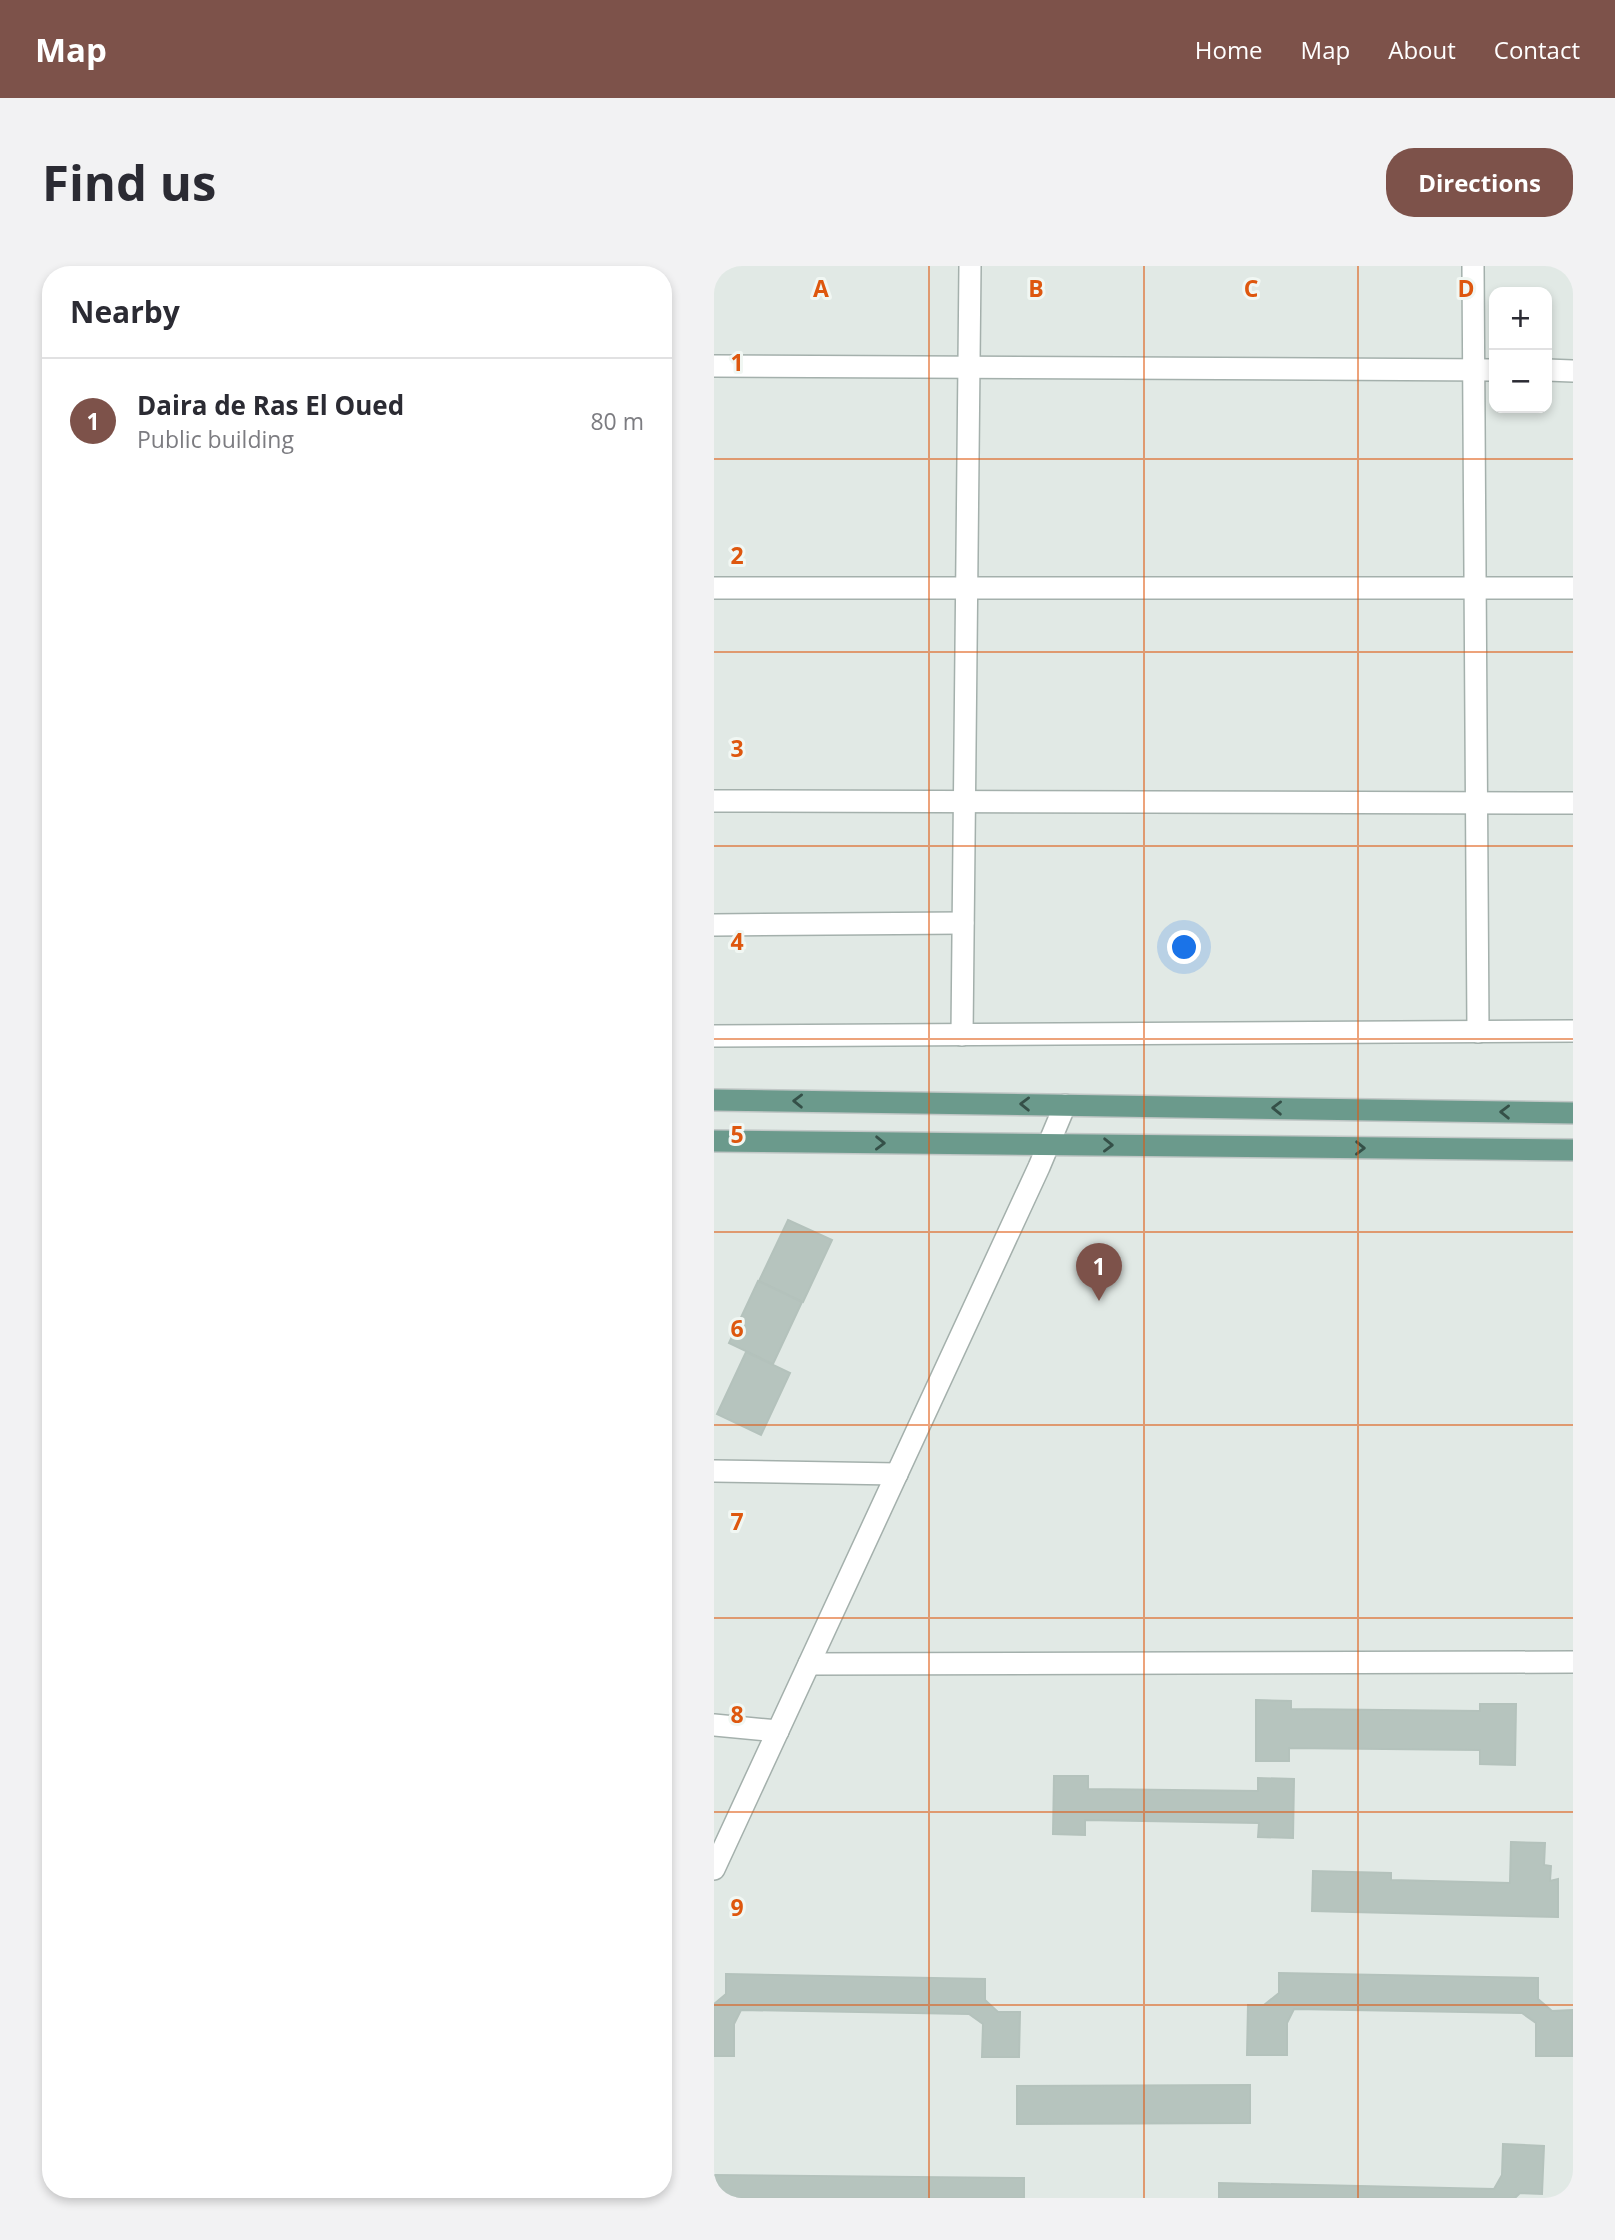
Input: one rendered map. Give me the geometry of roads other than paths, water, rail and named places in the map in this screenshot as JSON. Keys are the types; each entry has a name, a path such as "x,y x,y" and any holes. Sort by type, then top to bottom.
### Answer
{"main road":[{"path":"714,1100 1573,1113"},
{"path":"714,1140 1573,1150"}],"street":[{"path":"962,1035 970,266"},
{"path":"1474,266 1485,370 1476,588 1478,1032"},
{"path":"714,366 1485,370"},
{"path":"1552,370 1573,371"},
{"path":"714,588 1573,588"},
{"path":"714,801 1573,803"},
{"path":"714,925 963,923"},
{"path":"714,1036 1573,1031"},
{"path":"714,1869 1065,1105"},
{"path":"714,1471 897,1474"},
{"path":"809,1664 1573,1662"},
{"path":"714,1725 778,1731"}],"place":[{"name":"Daira de Ras El Oued","path":"1099,1301"}]}
